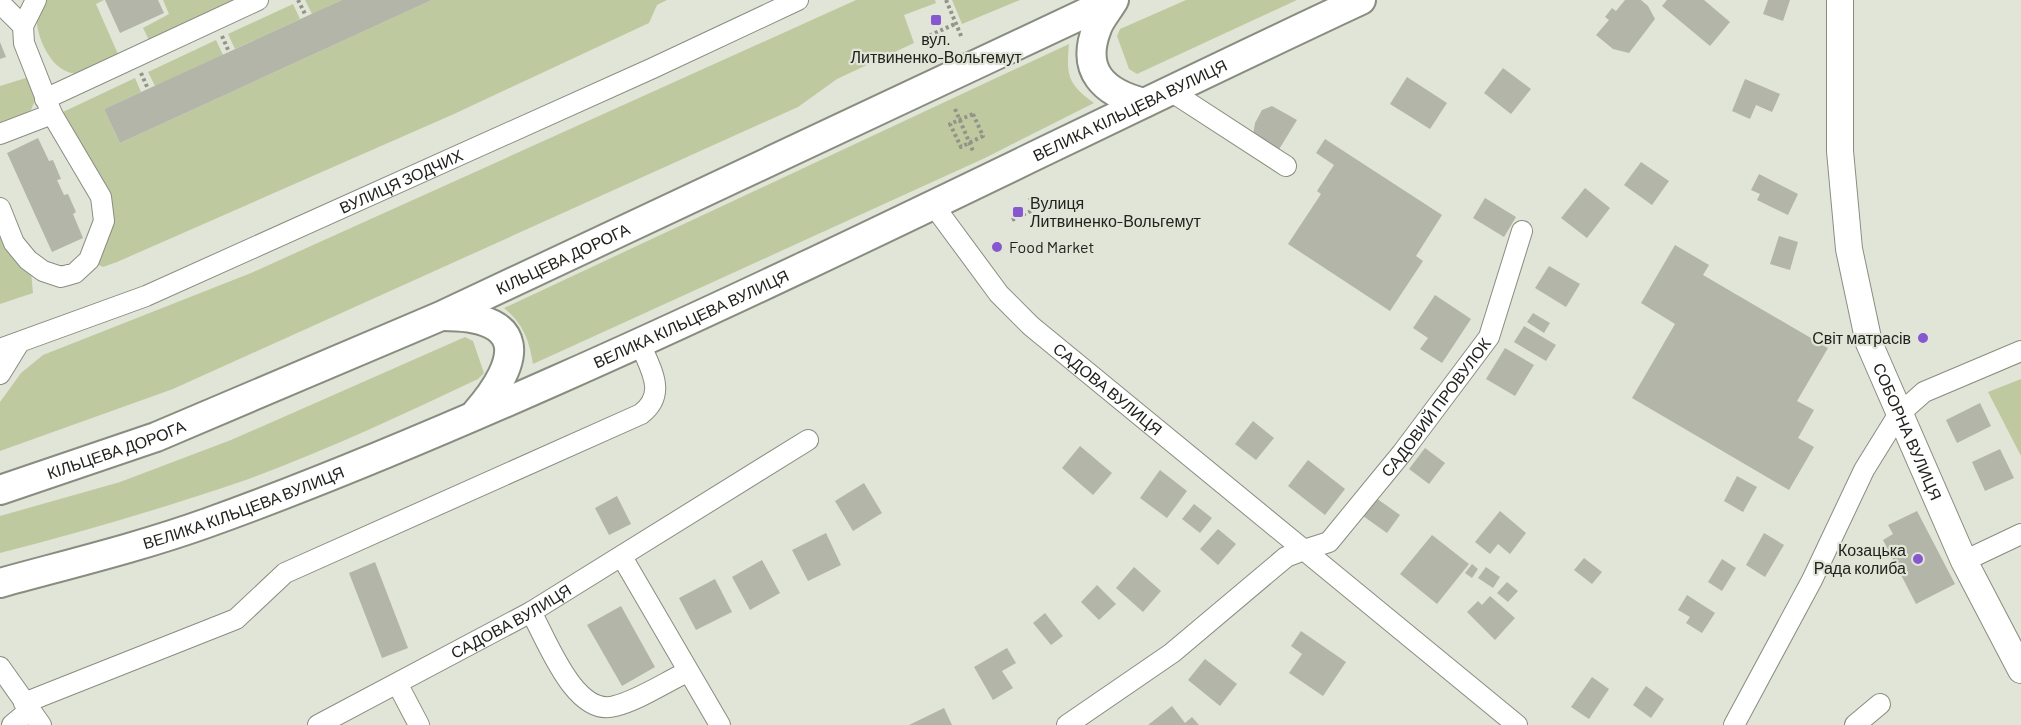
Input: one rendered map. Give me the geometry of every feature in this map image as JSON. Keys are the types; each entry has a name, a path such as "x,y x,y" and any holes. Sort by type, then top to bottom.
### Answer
{"highway":[{"path":"1114,0 1097,28 1091,54 1096,75 1108,89 1124,98 1144,103"},
{"name":"КІЛЬЦЕВА ДОРОГА","path":"0,490 156,437 441,316 1114,0"},
{"name":"ВЕЛИКА КІЛЬЦЕВА ВУЛИЦЯ","path":"0,583 205,524 473,417 640,343 934,206 1169,90 1361,0"},
{"path":"441,316 470,316 487,320 501,330 509,344 510,358 506,372 473,417"}],"main road":[{"name":"СОБОРНА ВУЛИЦЯ","path":"1840,0 1840,151 1849,249 1869,343 1898,415 1964,561 2021,670"}],"street":[{"path":"0,208 14,243 28,260 43,271 61,277 75,273 89,261 104,221 101,197 48,107 24,43 22,26 36,0"},
{"path":"0,134 48,107 258,0"},
{"name":"ВУЛИЦЯ ЗОДЧИХ","path":"9,346 146,296 653,68 798,0"},
{"path":"0,3 22,26"},
{"path":"1169,90 1286,166"},
{"name":"САДОВА ВУЛИЦЯ","path":"934,206 999,294 1031,326 1517,725"},
{"name":"САДОВИЙ ПРОВУЛОК","path":"1304,550 1329,542 1431,416 1489,337 1522,231"},
{"path":"12,725 32,713 236,619 285,573 641,414 650,407 656,396 656,385 640,343"},
{"path":"0,374 9,346"},
{"path":"1734,725 1812,580 1864,470 1898,415 1924,392 2021,351"},
{"name":"САДОВА ВУЛИЦЯ","path":"318,725 398,685 531,612 808,440"},
{"path":"1964,561 2021,534"},
{"path":"1067,725 1172,653 1286,557 1304,550"},
{"path":"622,557 720,725"},
{"path":"531,612 576,693 596,705 614,707 687,672"},
{"path":"2,676 32,713"},
{"path":"398,685 419,725"},
{"path":"1855,725 1880,704"}],"path":[{"path":"298,0 306,16"},
{"path":"946,0 962,38"},
{"path":"924,38 957,23"},
{"path":"955,109 973,151"},
{"path":"973,114 983,136 969,143 961,147 950,124 973,114"},
{"path":"1012,220 1035,210 1030,198"}],"green space":[{"path":"44,0 104,0 96,4 118,54 79,73 70,73 55,64 44,48 38,30 38,17"},
{"path":"163,0 236,0 149,40 143,28 169,14"},
{"path":"305,0 342,0 312,14"},
{"path":"432,0 667,0 657,5 649,23 454,114 117,262 103,267 95,263 109,192 63,112 135,78 141,92 104,109 120,143"},
{"path":"856,0 935,0 936,3 904,15 914,43 837,79 798,107 173,389 0,451 0,402 21,373 43,355 251,273"},
{"path":"952,0 1020,0 962,24"},
{"path":"1186,0 1297,0 1137,74 1129,69 1117,36 1120,29"},
{"path":"293,4 300,19 235,49 228,34"},
{"path":"216,40 223,55 155,86 148,72"},
{"path":"1069,44 1068,64 1071,78 1079,90 1094,103 985,158 533,364 524,333 516,320 504,308"},
{"path":"29,77 37,96 31,110 0,126 0,86"},
{"path":"0,227 31,272 33,293 0,304"},
{"path":"465,337 473,341 484,373 478,379 419,407 240,482 121,520 0,553 0,516 120,482 231,440"},
{"path":"2021,379 2021,456 1988,392"}],"building":[{"path":"105,0 158,0 164,13 120,33"},
{"path":"342,0 432,0 120,143 104,109"},
{"path":"1625,0 1641,0 1648,6 1655,19 1629,53 1613,49 1596,35 1609,20 1605,17 1612,8 1616,11"},
{"path":"1667,0 1704,0 1730,22 1710,46 1662,6"},
{"path":"1768,0 1790,0 1783,21 1763,14"},
{"path":"0,42 6,57 0,59"},
{"path":"1503,68 1531,89 1511,114 1484,93"},
{"path":"1407,77 1447,103 1430,129 1390,104"},
{"path":"1745,79 1780,94 1772,112 1756,105 1750,119 1732,111"},
{"path":"1272,106 1297,120 1278,151 1253,135 1255,123 1262,110"},
{"path":"38,138 49,161 53,160 61,179 57,180 64,195 68,194 83,238 52,252 7,153"},
{"path":"1325,139 1442,215 1416,256 1423,261 1390,311 1288,244 1321,194 1317,191 1334,165 1316,153"},
{"path":"1641,162 1669,181 1652,205 1624,185"},
{"path":"1759,174 1798,194 1788,215 1757,200 1760,194 1751,190"},
{"path":"1585,188 1610,208 1587,238 1561,218"},
{"path":"1485,198 1516,217 1504,237 1473,218"},
{"path":"1779,236 1798,242 1790,270 1770,264"},
{"path":"1675,245 1709,265 1703,275 1828,348 1797,401 1814,410 1798,438 1814,447 1789,490 1632,398 1675,324 1641,303"},
{"path":"1549,266 1580,284 1566,307 1535,288"},
{"path":"1435,295 1471,319 1442,363 1420,349 1428,338 1413,328"},
{"path":"1533,313 1550,323 1544,333 1527,322"},
{"path":"1524,326 1556,345 1546,361 1514,342"},
{"path":"1505,348 1534,365 1515,396 1486,379"},
{"path":"1980,403 1991,426 1957,443 1946,420"},
{"path":"1253,421 1274,438 1256,460 1235,444"},
{"path":"1080,446 1112,473 1093,495 1062,468"},
{"path":"1425,448 1445,463 1429,484 1409,469"},
{"path":"2000,449 2014,478 1985,491 1972,462"},
{"path":"1308,460 1345,489 1325,515 1288,486"},
{"path":"1160,470 1187,491 1167,518 1140,498"},
{"path":"1737,476 1757,487 1743,512 1724,501"},
{"path":"864,483 882,513 853,531 835,501"},
{"path":"617,496 631,524 609,535 595,508"},
{"path":"1376,498 1400,515 1387,533 1363,516"},
{"path":"1194,504 1212,518 1200,533 1182,519"},
{"path":"1500,511 1526,533 1510,554 1498,544 1490,554 1475,542"},
{"path":"1917,511 1955,584 1916,604 1883,540 1893,534 1888,525"},
{"path":"1218,529 1236,544 1218,565 1200,549"},
{"path":"826,533 841,565 808,581 792,550"},
{"path":"1764,533 1784,545 1765,577 1746,565"},
{"path":"1432,535 1469,564 1437,604 1400,574"},
{"path":"1584,558 1602,572 1592,584 1574,570"},
{"path":"1722,559 1736,568 1722,591 1708,582"},
{"path":"762,560 780,593 750,610 732,577"},
{"path":"375,562 408,648 382,658 349,573"},
{"path":"1472,564 1478,569 1472,578 1465,573"},
{"path":"1134,567 1161,591 1143,612 1116,588"},
{"path":"1486,567 1500,577 1493,588 1478,578"},
{"path":"715,579 732,612 696,630 679,598"},
{"path":"1507,582 1518,591 1508,602 1497,593"},
{"path":"1097,585 1116,604 1099,620 1081,602"},
{"path":"1687,595 1715,613 1702,633 1686,623 1690,617 1678,610"},
{"path":"1490,596 1515,618 1495,640 1467,612 1478,601 1482,605"},
{"path":"621,606 655,667 622,686 587,625"},
{"path":"1045,613 1063,636 1051,645 1033,623"},
{"path":"1301,631 1346,662 1323,696 1289,673 1302,654 1291,646"},
{"path":"1007,648 1016,663 1002,671 1013,688 993,700 974,667"},
{"path":"1205,659 1237,684 1220,706 1188,680"},
{"path":"1592,677 1609,689 1589,719 1571,707"},
{"path":"1646,686 1664,699 1651,718 1633,705"},
{"path":"1172,706 1185,723 1192,717 1199,725 1148,725"},
{"path":"944,708 952,725 909,725"}],"place":[{"name":"вул. Литвиненко-Вольгемут","path":"936,20"},
{"name":"Вулиця Литвиненко-Вольгемут","path":"1018,212"},
{"name":"Food Market","path":"997,247"},
{"name":"Світ матрасів","path":"1923,338"},
{"name":"Козацька Рада колиба","path":"1918,559"}]}
